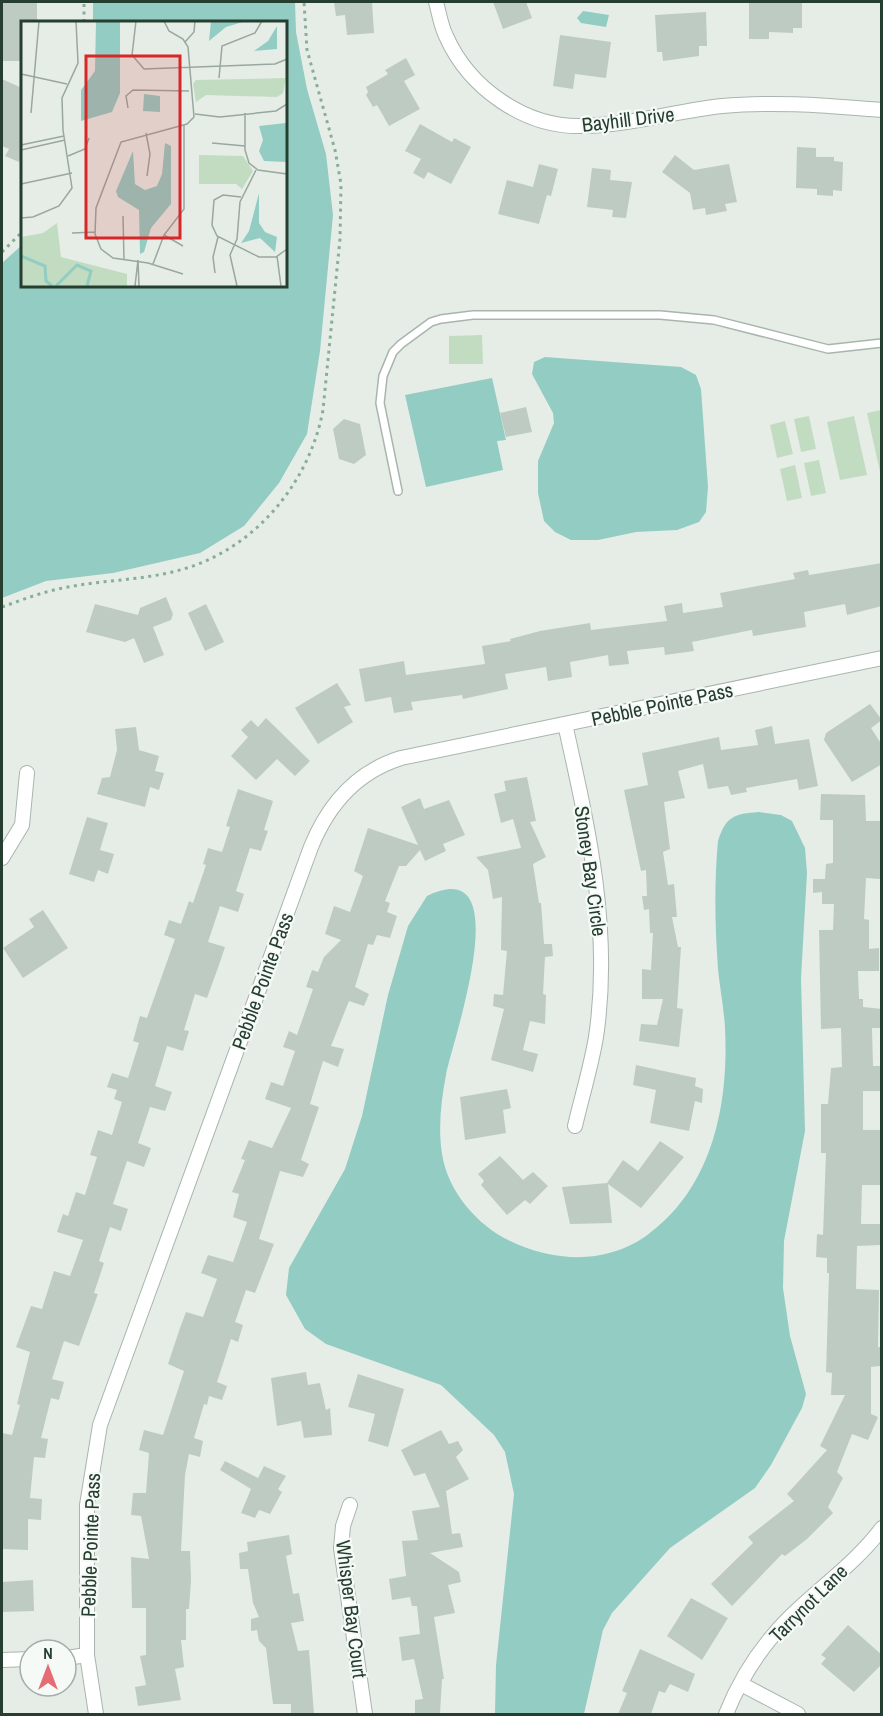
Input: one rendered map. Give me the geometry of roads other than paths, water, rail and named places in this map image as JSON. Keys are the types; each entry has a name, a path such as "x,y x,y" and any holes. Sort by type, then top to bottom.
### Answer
{"street":[{"name":"Bayhill Drive","path":"436,2 446,37 468,71 491,94 511,108 546,122 582,127 755,104 882,110"},
{"name":"Pebble Pointe Pass","path":"96,1714 87,1655 87,1505 100,1425 318,830 334,804 350,787 385,763 882,658"},
{"name":"Stoney Bay Circle","path":"565,724 592,849 601,923 600,1004 596,1039 575,1126"},
{"path":"2,858 22,825 27,773"},
{"name":"Whisper Bay Court","path":"350,1505 343,1526 341,1548 365,1714"},
{"name":"Tarrynot Lane","path":"726,1714 741,1684 765,1646 789,1618 869,1544 882,1528"},
{"path":"78,1656 87,1655"},
{"path":"2,1660 18,1659"},
{"path":"741,1684 798,1714"}],"lane":[{"path":"398,491 380,403 383,376 393,352 431,322 473,315 660,315 714,320 828,349 882,343"}],"water":[{"path":"93,2 295,2 296,32 307,89 326,154 333,215 320,351 307,434 279,483 244,526 200,553 113,573 46,581 2,598 2,263 21,246 21,286 286,286 286,21 93,21"},
{"path":"583,11 609,15 606,27 581,23 577,18"},
{"path":"545,357 681,367 696,375 701,389 708,487 706,512 699,522 677,530 636,532 598,540 571,540 555,532 544,521 538,493 538,461 554,423 553,413 532,374 534,362"},
{"path":"492,378 506,440 497,441 503,470 426,487 405,395"},
{"path":"759,812 781,815 792,821 805,848 807,873 801,978 805,1131 784,1241 783,1288 790,1336 806,1394 802,1408 771,1465 755,1488 670,1548 612,1613 603,1630 584,1714 495,1714 496,1665 514,1494 505,1452 494,1435 441,1385 326,1344 305,1329 286,1295 289,1268 345,1169 362,1116 388,995 408,926 427,896 455,889 470,900 476,925 474,957 446,1075 441,1114 442,1154 451,1183 459,1197 480,1221 505,1239 535,1251 567,1257 584,1257 616,1251 646,1236 669,1217 687,1195 712,1144 724,1087 725,1028 718,969 716,921 718,841 724,826 732,818 737,815"}]}
